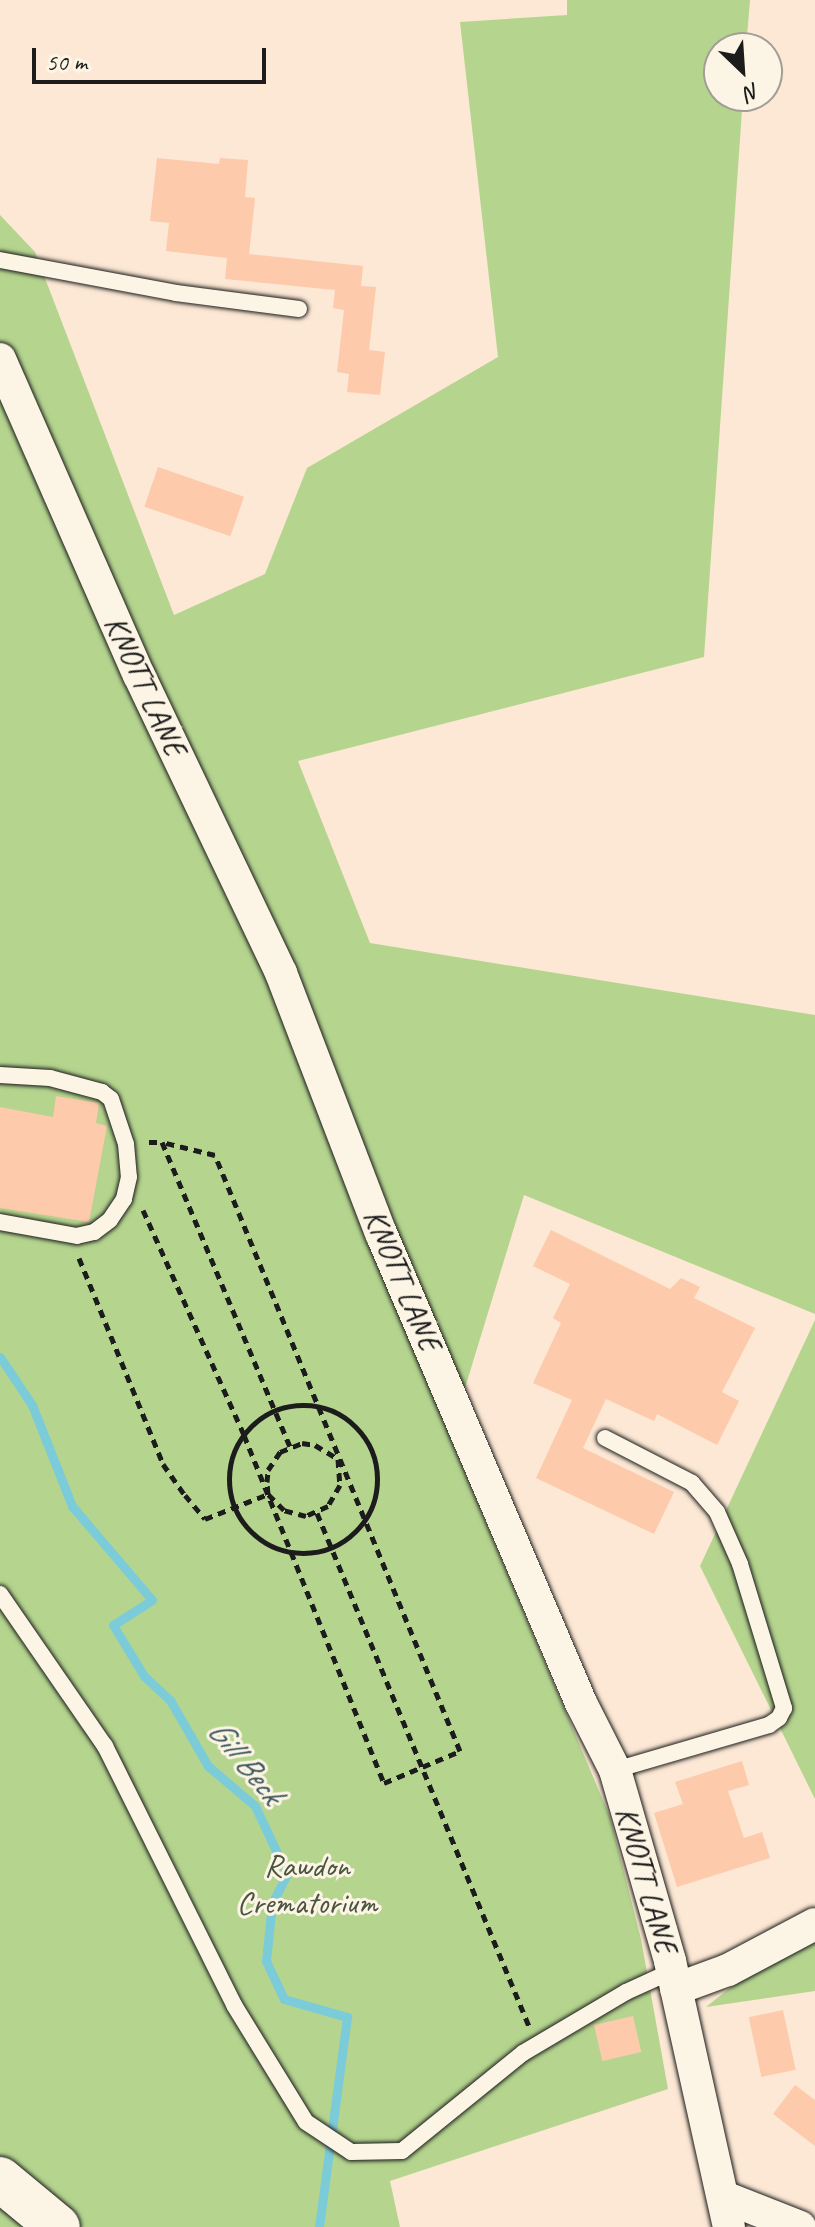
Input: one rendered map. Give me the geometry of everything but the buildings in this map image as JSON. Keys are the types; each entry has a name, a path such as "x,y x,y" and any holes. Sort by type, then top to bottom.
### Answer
{"main road":[{"path":"0,2179 58,2227"}],"street":[{"name":"KNOTT LANE","path":"0,359 139,675 281,973 387,1248 575,1689 615,1770 674,1980 727,2212"},
{"path":"674,1980 728,1970 815,1924"},
{"path":"727,2212 800,2227"}],"lane":[{"path":"0,260 176,293 299,309"},
{"path":"0,1075 50,1078 102,1092 111,1099 126,1144 129,1177 124,1199 110,1220 94,1232 69,1235 0,1222"},
{"path":"605,1438 692,1483 717,1512 740,1564 784,1708 779,1718 769,1725 615,1770"},
{"path":"0,1594 105,1746 234,2005 306,2122 351,2152 402,2151 537,2045 626,1992 674,1980"}],"path":[{"path":"162,1142 290,1446"},
{"path":"126,1144 162,1142 215,1155 315,1405 460,1751 384,1783 244,1435 129,1177"},
{"path":"69,1235 163,1464 205,1519 268,1494"},
{"path":"290,1405 315,1405 339,1413 359,1429 372,1451 377,1475 375,1499 364,1520 348,1538 330,1547 303,1553 258,1538 235,1508 228,1476 234,1451 244,1435 266,1414 277,1410 290,1405"},
{"path":"315,1445 338,1459 340,1485 335,1496 317,1513 295,1515 284,1510 268,1494 268,1470 280,1452 290,1446 315,1445"},
{"path":"317,1513 537,2045"}],"green space":[{"name":"Rawdon Crematorium","path":"567,0 750,0 747,32 703,32 703,112 742,112 704,657 298,761 370,943 815,1015 815,1314 524,1195 450,1437 610,1817 641,1939 668,2089 390,2181 400,2227 0,2227 0,215 35,252 174,615 265,574 307,468 498,357 460,22 567,15"},
{"path":"815,1320 815,1799 700,1566"},
{"path":"815,1920 815,1991 706,2007"}],"waterway":[{"name":"Gill Beck","path":"0,1357 32,1405 72,1506 152,1600 113,1625 144,1676 170,1700 208,1766 255,1806 287,1874 272,1903 266,1961 284,1999 347,2017 319,2227"}]}
